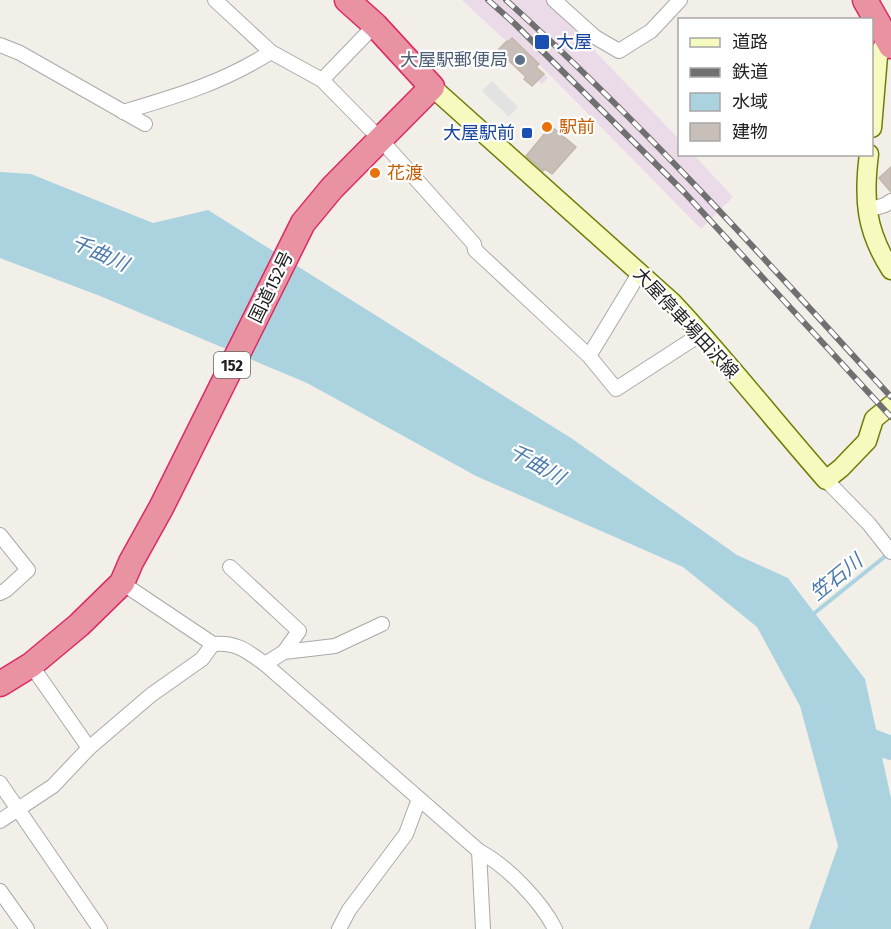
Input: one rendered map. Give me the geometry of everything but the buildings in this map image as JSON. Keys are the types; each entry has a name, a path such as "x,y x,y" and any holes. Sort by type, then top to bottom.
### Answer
{"highway":[{"path":"347,0 375,26 432,87"},
{"path":"865,0 889,43"},
{"name":"国道152号","path":"0,684 31,665 85,620 122,583 303,223 332,188 432,87"}],"main road":[{"path":"873,116 878,56 889,43"},
{"name":"大屋停車場田沢線","path":"432,87 640,272 701,333 826,480"},
{"path":"869,156 865,183 870,228 879,252 891,270"},
{"path":"826,480 867,441 874,419 891,405"}],"street":[{"path":"215,0 271,52 322,80 381,140 474,244 475,250 590,356 616,389 701,333"},
{"path":"554,0 596,37 619,51 651,31 680,0"},
{"path":"322,80 375,26"},
{"path":"0,45 20,53 145,124"},
{"path":"123,112 191,92 242,71 271,52"},
{"path":"868,210 891,201"},
{"path":"590,356 640,272"},
{"path":"826,480 889,549"},
{"path":"0,535 28,570 0,593"},
{"path":"230,567 299,631 284,652 265,664"},
{"path":"122,583 213,644 225,643 240,646 265,664 479,851 494,859 527,891 550,919 555,929"},
{"path":"284,652 335,646 382,624"},
{"path":"0,821 53,786 89,748 151,695 202,659 213,644"},
{"path":"31,665 89,748"},
{"path":"0,783 100,929"},
{"path":"339,929 349,910 406,834 420,800"},
{"path":"479,851 483,929"},
{"path":"0,891 27,929"}],"shaded area":[{"path":"462,0 546,0 678,138 678,156 695,156 733,197 701,229 539,64 537,67 548,78 542,84 538,81 532,86 524,79 527,76 515,64 514,66 510,62 508,64 504,60 506,58 498,50 506,41"},
{"path":"492,81 518,107 509,117 482,91"}],"water":[{"name":"千曲川","path":"0,172 31,174 153,223 208,210 571,438 737,555 788,578 865,679 891,798 891,929 809,929 838,846 800,706 757,627 683,567 476,476 307,383 100,296 0,258"}],"waterway":[{"name":"笠石川","path":"812,615 888,554"},
{"path":"849,732 891,748"}],"railway":[{"path":"488,0 683,191 891,417"},
{"path":"506,0 607,95 655,144 751,244 891,397"}],"place":[{"name":"大屋","path":"542,42"},
{"name":"大屋駅郵便局","path":"520,60"},
{"name":"駅前","path":"547,127"},
{"name":"大屋駅前","path":"527,133"},
{"name":"花渡","path":"375,173"}]}
